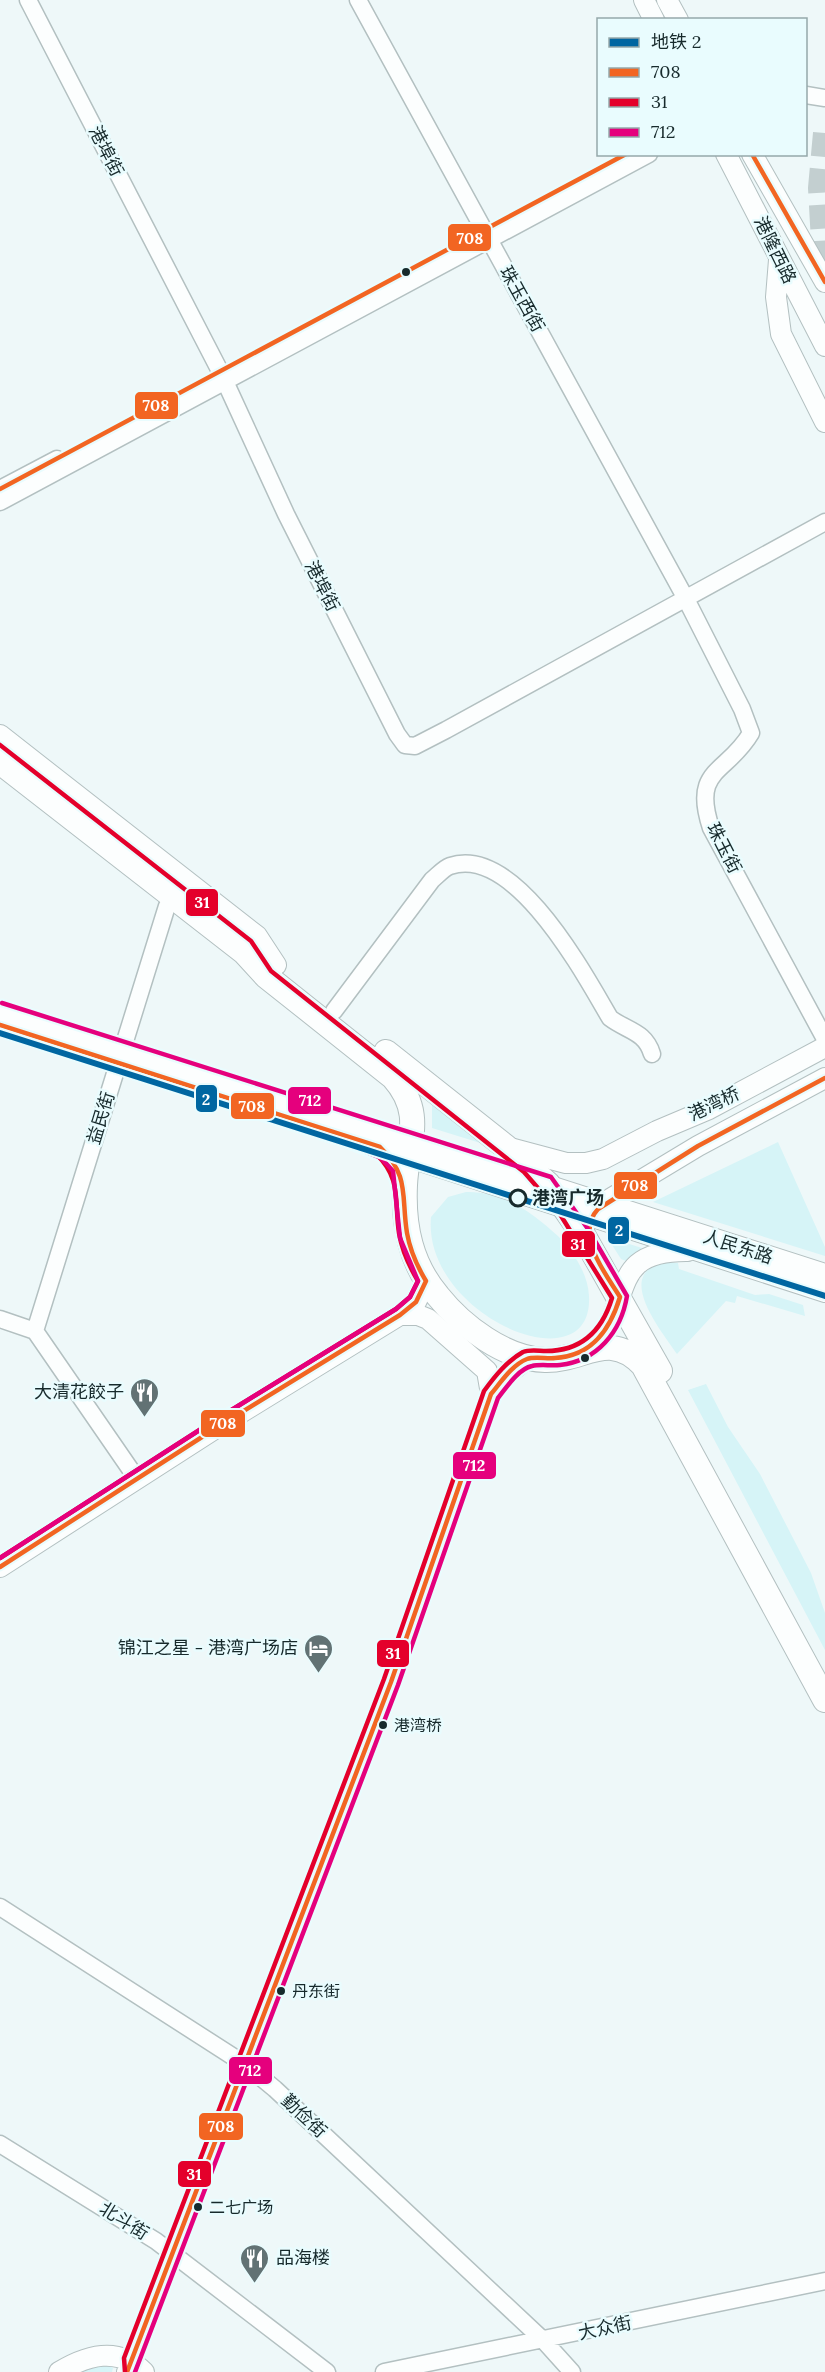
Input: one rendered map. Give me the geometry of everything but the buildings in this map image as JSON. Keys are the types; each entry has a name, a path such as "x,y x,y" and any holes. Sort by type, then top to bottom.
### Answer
{"highway":[{"path":"0,748 141,866 271,970 405,1090 411,1105 410,1148 405,1184 406,1232 414,1259 426,1281 460,1319 483,1336 528,1358 548,1360 601,1347 624,1350 643,1365 825,1700"},
{"path":"0,762 141,866"},
{"path":"271,970 334,1011 506,1147 548,1184 593,1250 620,1297 825,1676"}],"main road":[{"path":"644,0 653,18"},
{"path":"667,0 677,18"},
{"name":"港隆西路","path":"727,156 825,346"},
{"name":"港隆西路","path":"753,156 825,282"},
{"path":"805,248 825,266"},
{"path":"779,260 776,297 781,334 825,422"},
{"path":"0,735 256,936 271,970"},
{"path":"0,776 236,960 271,970"},
{"path":"0,1010 121,1057"},
{"path":"0,1025 121,1057 383,1139 564,1206 598,1209"},
{"name":"港湾桥","path":"506,1147 566,1163 586,1163 603,1159 657,1131 709,1109 825,1047"},
{"name":"港湾桥","path":"598,1209 698,1146 825,1078"},
{"path":"383,1139 397,1162 405,1184"},
{"path":"410,1148 548,1184 598,1209"},
{"path":"650,1176 642,1186 638,1200 651,1219"},
{"path":"593,1250 590,1224 598,1209"},
{"name":"人民东路","path":"598,1209 651,1219 825,1274"},
{"name":"人民东路","path":"598,1209 703,1252 825,1292"},
{"path":"589,1350 610,1326 627,1279 636,1265 647,1256 663,1252 703,1252"},
{"path":"0,1567 136,1479 400,1316 416,1302 426,1281"},
{"path":"400,1316 418,1315 428,1319 482,1365 487,1371 491,1394"},
{"path":"59,2372 95,2356 118,2356 134,2369 173,2254 391,1682 491,1394 506,1375 528,1358"}],"street":[{"name":"港埠街","path":"28,0 222,377 286,514 397,734 405,745 415,746 446,730 825,522"},
{"name":"珠玉西街","path":"358,0 686,599"},
{"path":"807,95 825,98"},
{"path":"488,235 624,156"},
{"path":"0,502 222,377 488,235 645,156"},
{"path":"0,489 222,377"},
{"name":"珠玉街","path":"686,599 742,709 751,733 740,752 718,767 707,785 704,806 711,828 825,1039"},
{"path":"334,1011 432,880 448,867 460,864 495,871 511,884 563,939 610,1018 622,1027 639,1032 648,1042 652,1054"},
{"name":"益民街","path":"35,1331 166,906"},
{"path":"0,1319 35,1331 136,1479"},
{"name":"勤俭街","path":"2,1913 246,2065 275,2088 544,2341 572,2372"},
{"name":"北斗街","path":"0,2144 173,2254 327,2372"},
{"name":"大众街","path":"384,2372 544,2341 825,2280"}],"shaded area":[{"path":"432,1098 490,1146 432,1128"},
{"path":"778,1142 825,1247 825,1256 653,1202"},
{"name":"港湾广场","path":"466,1192 505,1199 538,1219 564,1242 579,1263 588,1287 589,1296 583,1323 565,1336 539,1338 509,1328 478,1310 453,1284 435,1253 431,1217 448,1197"},
{"path":"607,1237 642,1248 626,1261 621,1259"},
{"path":"665,1262 678,1263 679,1269 755,1295 769,1294 803,1305 805,1316 737,1296 735,1303 726,1301 677,1354 652,1317 642,1290 643,1278 650,1268"},
{"path":"706,1384 728,1427 760,1474 811,1573 825,1613 825,1650 688,1390"},
{"path":"108,2365 113,2368 112,2372 70,2372 83,2366"}],"tunnel":[{"path":"825,133 820,188 825,277"}],"metro line":[{"name":"2","path":"0,1033 825,1296"}],"transit line":[{"name":"708","path":"0,489 622,156"},
{"name":"708","path":"753,156 825,282"},
{"name":"31","path":"0,745 251,941 271,971 524,1172 558,1211 612,1298 603,1320 589,1337 580,1343 559,1350 523,1352 507,1364 484,1391 384,1679 124,2358 125,2372"},
{"name":"712","path":"2,1003 551,1177 588,1229 627,1296 613,1333 596,1351 573,1362 560,1365 535,1365 527,1368 513,1379 498,1398 398,1685 135,2372"},
{"name":"708","path":"0,1025 380,1147 390,1158 400,1177 408,1239 414,1258 426,1281 416,1302 400,1315 216,1428 0,1567"},
{"name":"31","path":"0,1033 376,1154 390,1172 393,1181 400,1239 406,1258 418,1281 410,1297 396,1309 212,1422 0,1558"},
{"name":"708","path":"127,2372 391,1682 491,1394 516,1365 530,1358 555,1358 579,1352 598,1339 611,1320 620,1297 601,1266 591,1242 589,1230 591,1219 598,1209 698,1146 825,1078"},
{"name":"712","path":"0,1558 212,1422 396,1309 410,1297 418,1281 400,1238 393,1171 381,1158 346,1144"}],"place":[{"name":"港湾广场","path":"518,1198"},
{"name":"大清花餃子","path":"145,1418"},
{"name":"锦江之星 - 港湾广场店","path":"319,1674"},
{"name":"港湾桥","path":"383,1725"},
{"name":"丹东街","path":"281,1991"},
{"name":"二七广场","path":"198,2207"},
{"name":"品海楼","path":"255,2284"}]}
